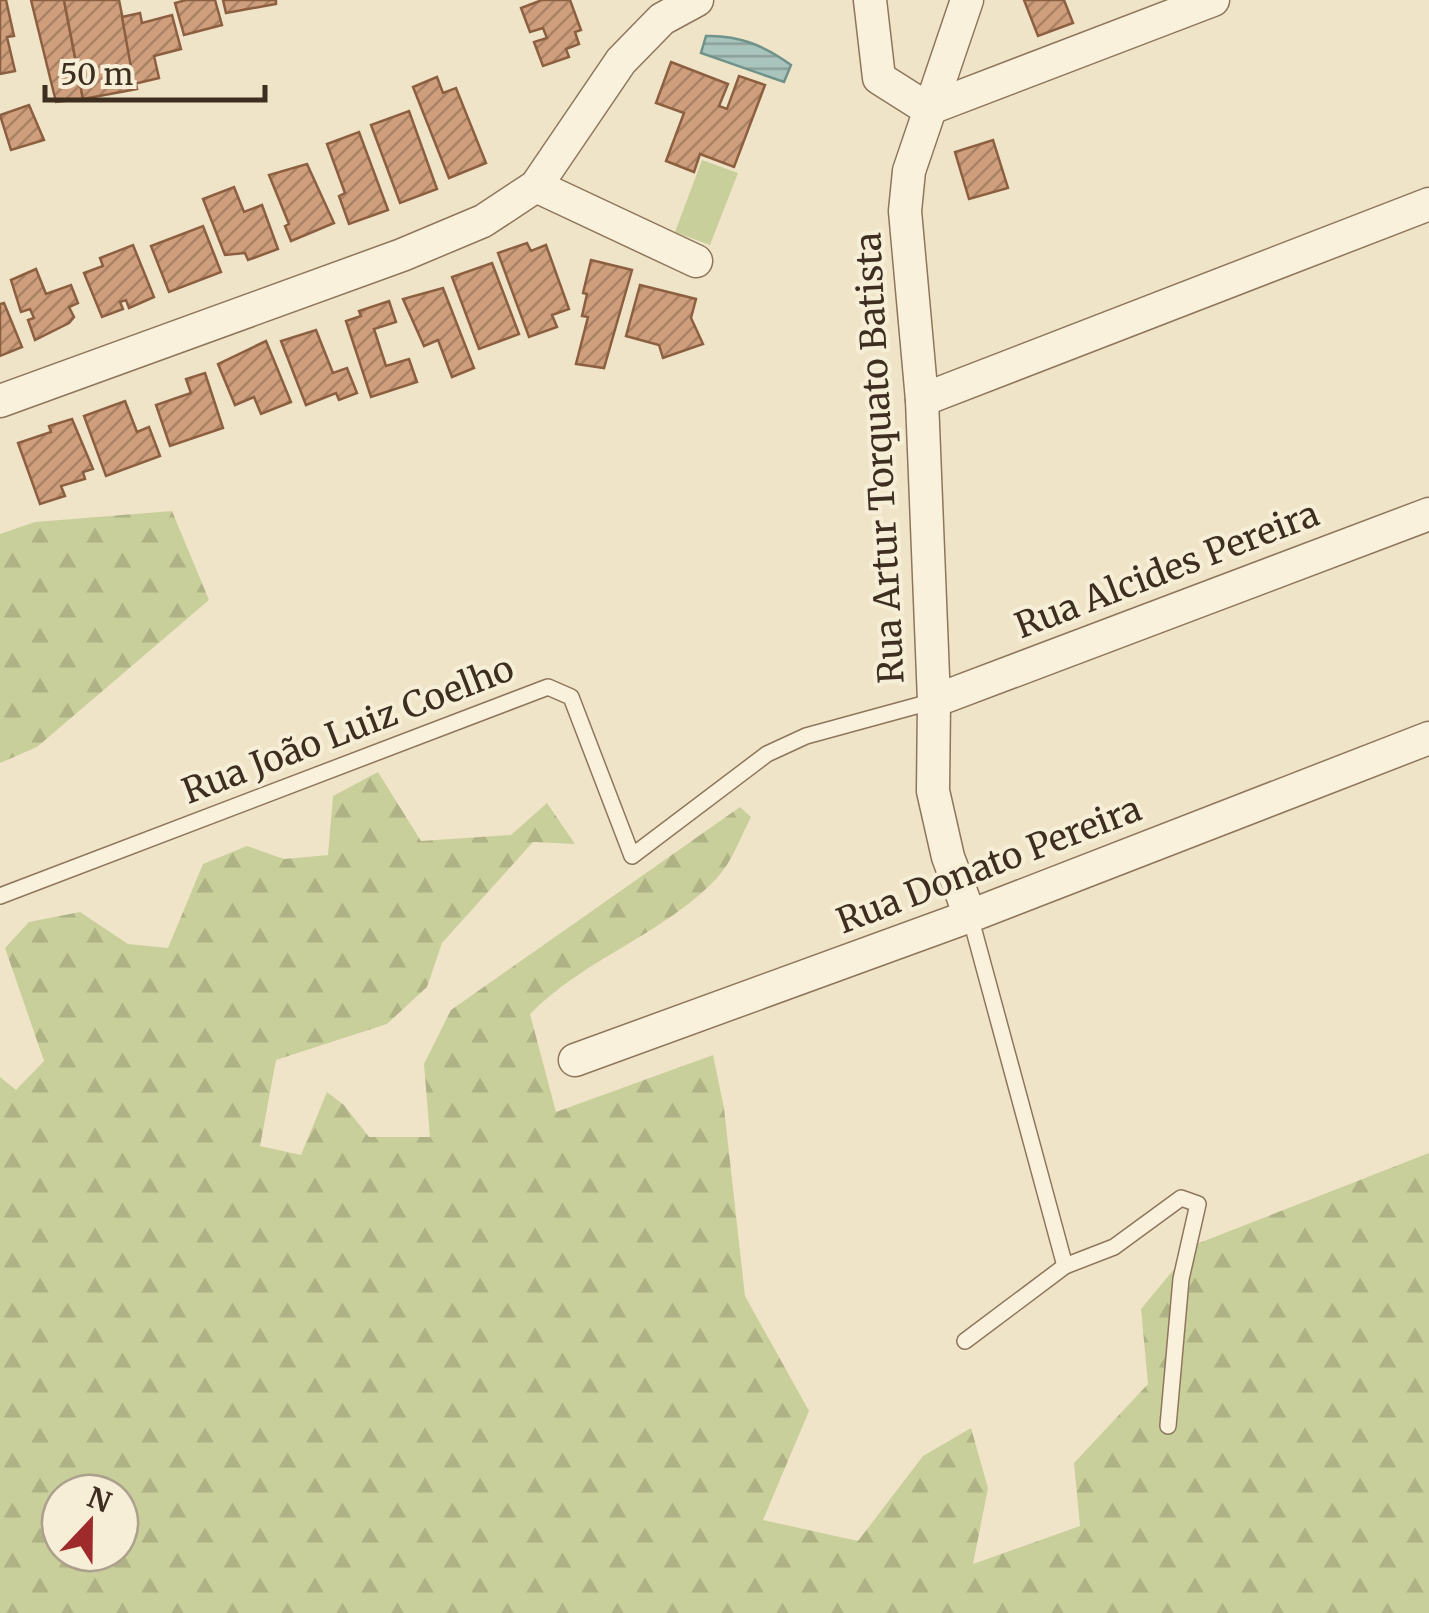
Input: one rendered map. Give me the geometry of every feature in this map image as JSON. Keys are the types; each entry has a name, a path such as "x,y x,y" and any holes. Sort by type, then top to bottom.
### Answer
{"street":[{"path":"0,401 402,256 483,221 536,186 620,61 662,19 697,0"},
{"path":"870,0 879,78 928,109 1213,0"},
{"name":"Rua Artur Torquato Batista","path":"967,0 909,171 905,211 922,400 934,702 933,791 948,858 970,916"},
{"path":"536,186 696,260"},
{"path":"922,400 1429,204"},
{"name":"Rua Alcides Pereira","path":"934,702 1429,514"},
{"name":"Rua Donato Pereira","path":"575,1060 970,916 1429,738"}],"lane":[{"name":"Rua João Luiz Coelho","path":"0,896 548,687 571,696 632,856 767,754 806,736 934,702"},
{"path":"970,916 1065,1266"},
{"path":"965,1341 1065,1266 1114,1247 1180,1198 1198,1204 1181,1279 1168,1426"}],"green space":[{"path":"702,160 738,173 710,245 675,232"},
{"path":"172,511 209,600 37,747 0,763 0,534 35,522"},
{"path":"378,772 421,841 511,835 547,803 575,844 533,842 442,943 427,987 387,1024 276,1060 260,1146 301,1155 327,1092 344,1105 369,1137 430,1137 424,1064 451,1010 740,807 751,817 722,872 696,898 575,977 530,1014 556,1112 713,1055 724,1108 745,1296 809,1411 763,1520 858,1541 923,1456 971,1428 988,1488 973,1564 1080,1526 1074,1463 1148,1384 1141,1309 1194,1245 1429,1153 1429,1613 0,1613 0,1077 16,1090 44,1061 5,948 29,922 80,912 128,944 168,948 203,864 247,846 284,859 328,855 333,796"}],"water":[{"path":"706,36 741,40 771,52 791,65 784,82 701,53"}],"building":[{"path":"0,0 6,0 14,36 7,37 15,71 0,74"},
{"path":"31,0 64,0 83,99 56,102"},
{"path":"64,0 119,0 137,89 83,99"},
{"path":"215,0 222,25 184,35 175,3"},
{"path":"223,0 276,0 276,4 226,13"},
{"path":"542,0 570,0 581,30 575,32 579,44 566,49 569,57 543,66 534,42 547,38 543,28 530,32 521,8"},
{"path":"1024,0 1064,0 1073,23 1038,36"},
{"path":"140,13 142,23 172,15 181,49 154,56 159,78 134,84 122,17"},
{"path":"671,62 728,84 719,106 727,109 739,76 765,85 734,167 700,154 694,172 666,161 684,113 656,103"},
{"path":"437,77 443,93 456,88 486,163 449,178 413,87"},
{"path":"29,105 44,140 11,150 0,115"},
{"path":"409,111 437,189 400,203 371,125"},
{"path":"359,132 388,210 349,224 339,196 345,193 327,144"},
{"path":"993,140 1008,188 969,199 955,152"},
{"path":"307,164 334,223 291,241 285,226 289,224 269,175"},
{"path":"234,187 244,212 262,205 278,249 248,260 245,253 225,255 203,199"},
{"path":"203,226 221,272 169,292 151,246"},
{"path":"527,243 531,251 546,245 569,309 552,315 557,327 529,337 498,253"},
{"path":"133,245 154,297 129,308 126,300 120,302 123,309 102,317 84,273 103,266 100,258"},
{"path":"591,260 632,270 604,368 576,364 588,317 582,316 587,294 583,293"},
{"path":"492,263 519,334 479,349 452,277"},
{"path":"36,269 46,294 71,285 78,303 69,307 74,317 69,323 35,340 28,320 34,318 30,309 21,312 11,280"},
{"path":"640,285 696,299 691,318 703,344 663,358 659,345 626,336"},
{"path":"443,288 474,368 452,377 438,340 424,346 403,299"},
{"path":"389,301 396,322 374,329 386,366 409,359 417,382 371,397 346,321 361,316 359,311"},
{"path":"4,303 22,347 0,356 0,304"},
{"path":"316,330 333,373 347,368 357,393 339,400 336,393 306,405 281,341"},
{"path":"266,341 291,402 261,414 254,397 235,405 218,364"},
{"path":"205,373 223,428 170,446 156,405 191,393 186,379"},
{"path":"125,401 137,432 149,427 160,456 106,476 84,416"},
{"path":"72,419 93,469 83,472 85,479 61,486 65,496 40,504 18,443 51,432 49,426"}]}
